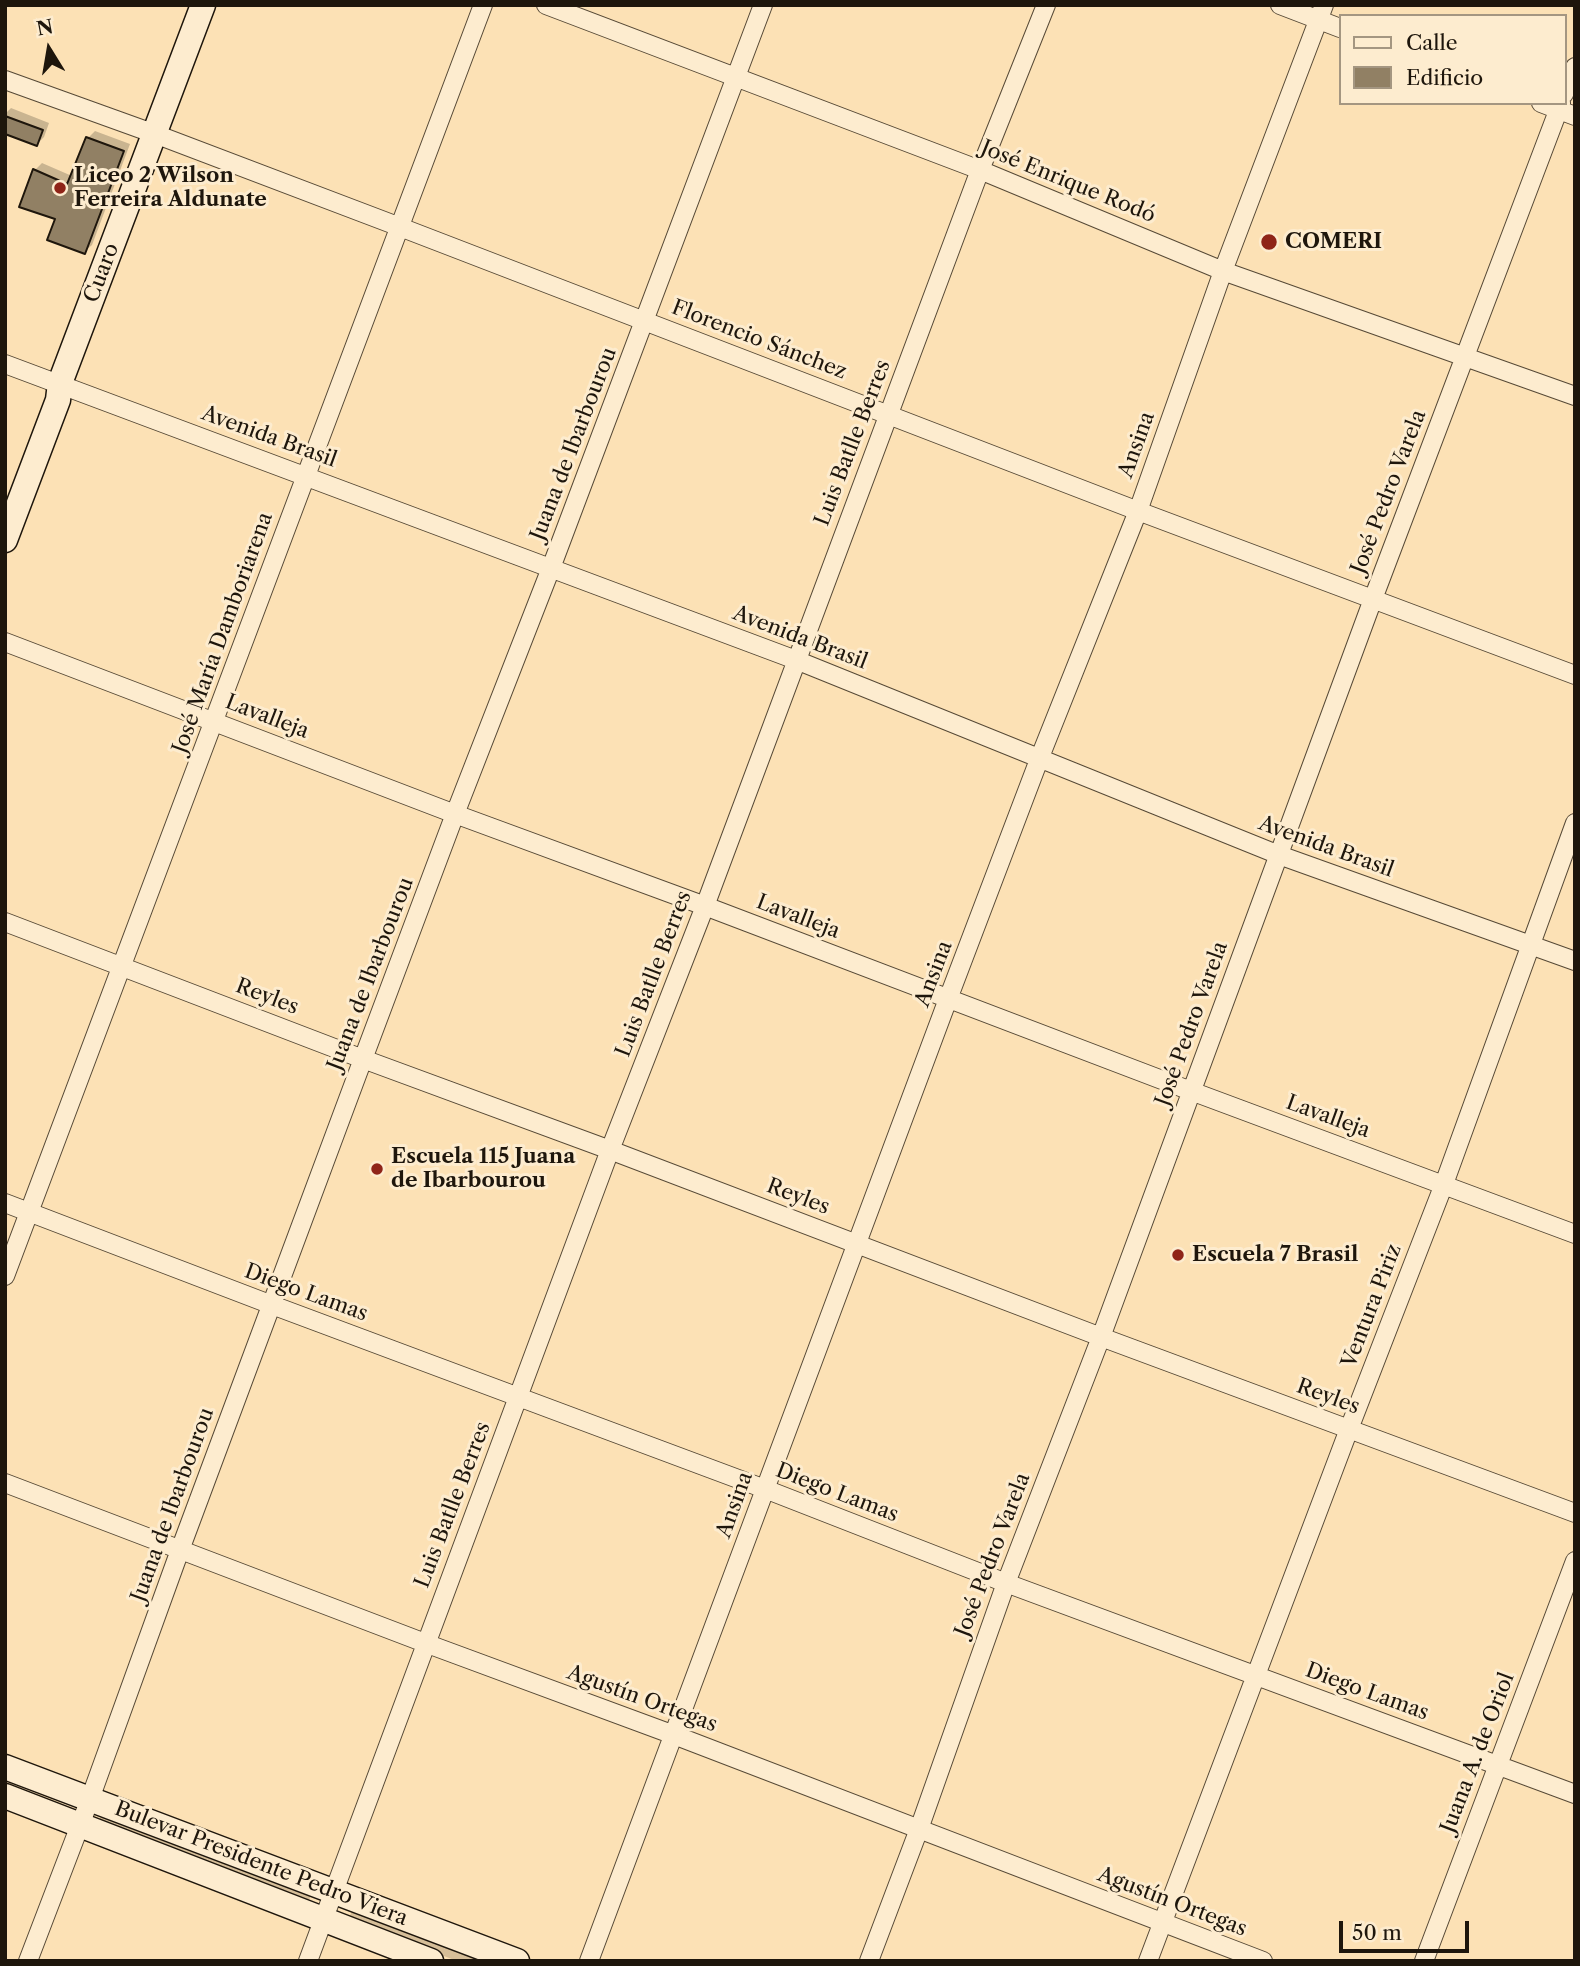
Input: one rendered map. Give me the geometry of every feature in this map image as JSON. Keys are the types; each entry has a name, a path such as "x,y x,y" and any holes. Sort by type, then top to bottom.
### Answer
{"street":[{"name":"Cuaro","path":"5,540 58,400 60,383 203,5"},
{"name":"José María Damboriarena","path":"5,1276 483,5"},
{"name":"José Enrique Rodó","path":"546,5 980,170 1223,271 1575,396"},
{"name":"Juana de Ibarbourou","path":"28,1961 455,814 551,568 763,5"},
{"name":"Luis Batlle Berres","path":"308,1961 610,1150 705,906 980,170 1046,5"},
{"path":"1280,5 1322,13 1338,27"},
{"name":"Ansina","path":"589,1961 948,999 1138,511 1223,271 1322,13"},
{"name":"José Pedro Varela","path":"1566,90 1575,67"},
{"name":"Florencio Sánchez","path":"5,80 155,134 1138,511 1575,675"},
{"name":"José Pedro Varela","path":"869,1961 1006,1583 1101,1338 1373,599 1560,105"},
{"name":"Avenida Brasil","path":"5,364 796,660 1279,855 1575,961"},
{"name":"Cuaro","path":"5,504 46,396 60,383"},
{"name":"Lavalleja","path":"5,642 455,814 1575,1234"},
{"name":"Ventura Piriz","path":"1148,1961 1444,1184 1575,823"},
{"name":"Reyles","path":"5,922 1101,1338 1575,1513"},
{"name":"Diego Lamas","path":"5,1203 765,1489 1006,1583 1575,1794"},
{"name":"Agustín Ortegas","path":"5,1483 1263,1961"},
{"name":"Juana A. de Oriol","path":"1424,1961 1575,1562"},
{"name":"Bulevar Presidente Pedro Viera","path":"5,1767 517,1961"},
{"name":"Bulevar Presidente Pedro Viera","path":"5,1796 431,1961"}],"shaded area":[{"path":"103,1815 311,1894 310,1898 308,1901 100,1822"},
{"path":"353,1910 495,1961 457,1961 352,1921 349,1917"}],"building":[{"path":"5,116 43,130 37,146 5,134"},
{"path":"86,137 124,151 85,254 47,240 55,219 19,207 33,169 67,184"}],"place":[{"name":"Liceo 2 Wilson Ferreira Aldunate","path":"60,188"},
{"name":"COMERI","path":"1269,242"},
{"name":"Escuela 115 Juana de Ibarbourou","path":"377,1169"},
{"name":"Escuela 7 Brasil","path":"1178,1255"}]}
